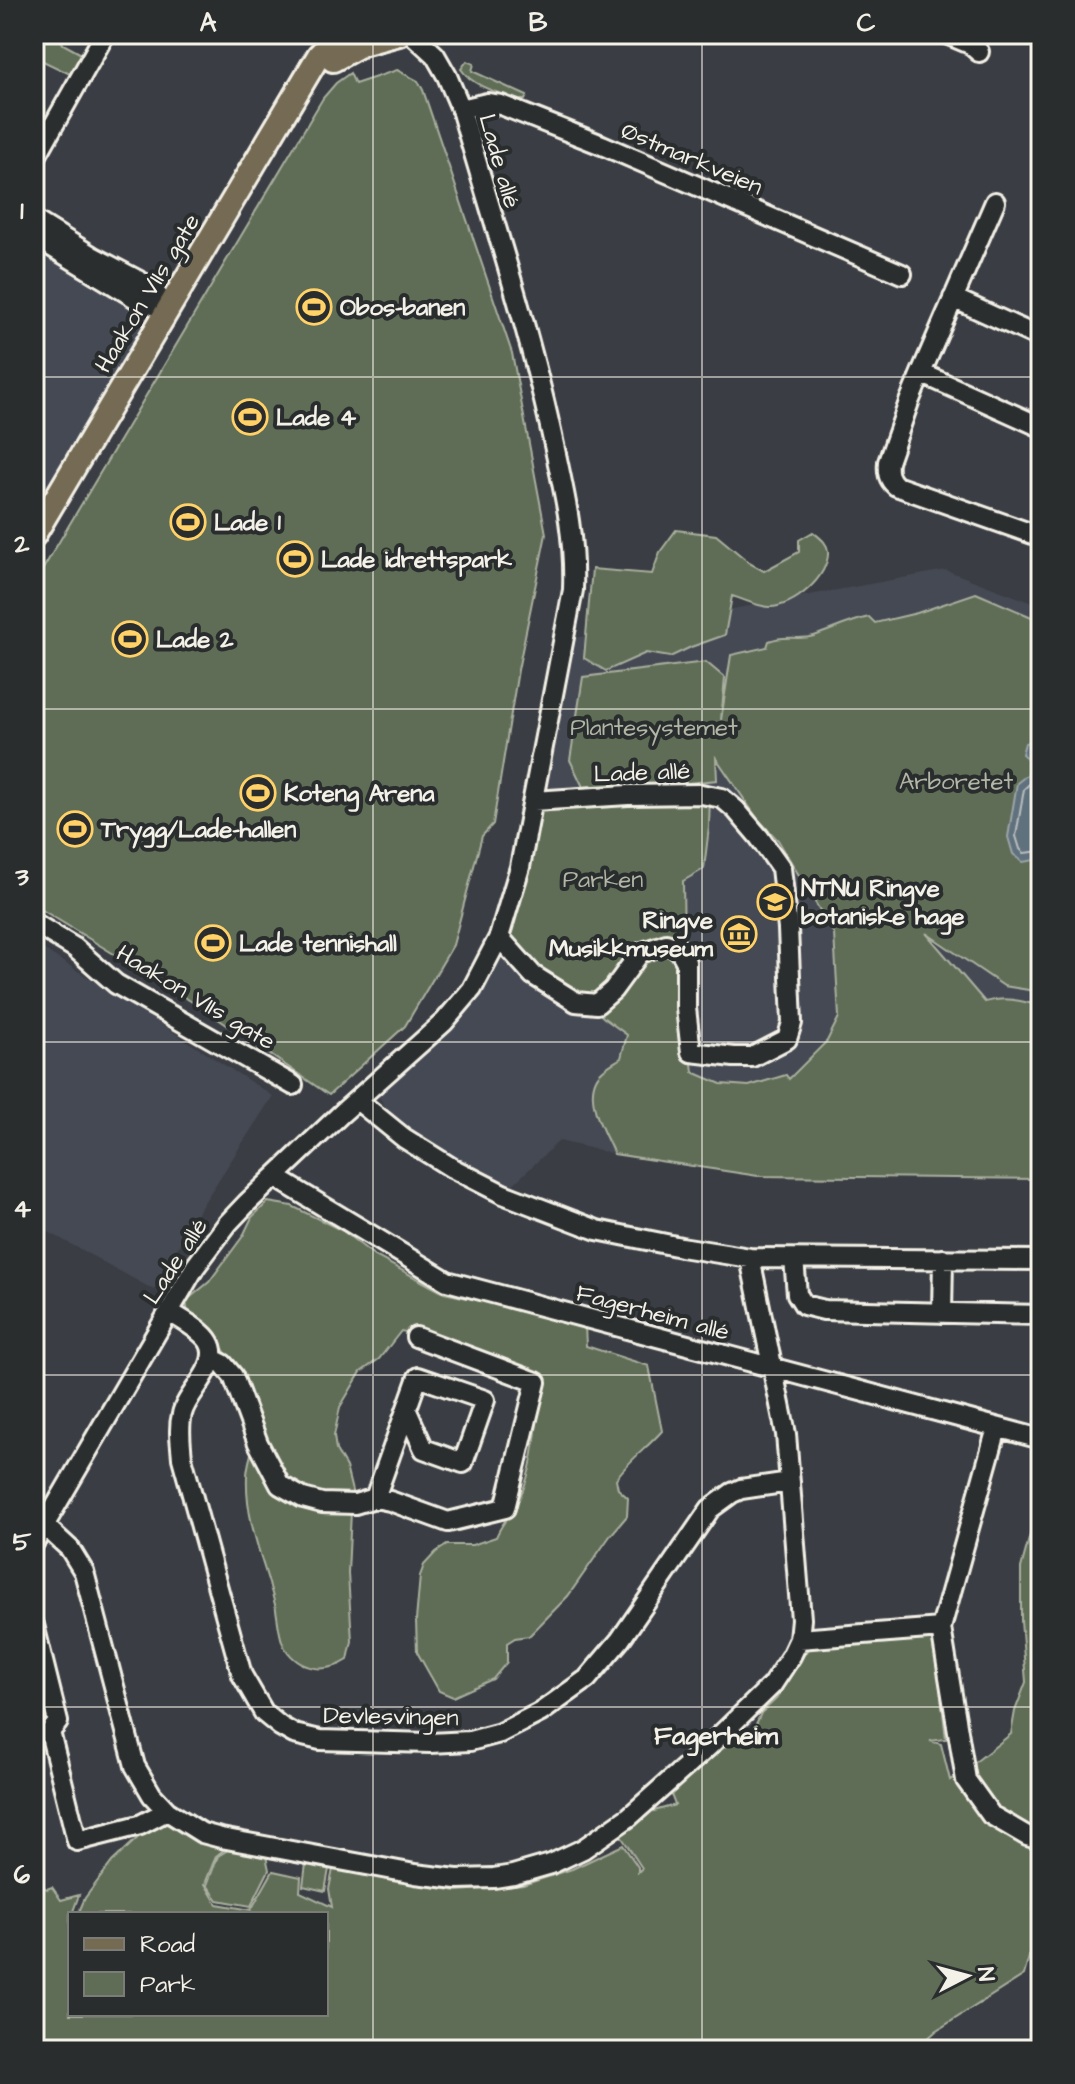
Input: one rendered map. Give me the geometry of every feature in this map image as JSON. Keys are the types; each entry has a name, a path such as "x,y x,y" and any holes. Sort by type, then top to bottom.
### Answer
{"main road":[{"name":"Haakon VIIs gate","path":"306,79 350,49 399,34"},
{"name":"Haakon VIIs gate","path":"34,535 319,55 341,36"}],"street":[{"path":"34,160 105,34"},
{"name":"Lade allé","path":"412,34 435,55"},
{"name":"Lade allé","path":"34,1543 209,1247 228,1223 275,1177 444,1022 472,989 499,937 520,867 573,590 571,528 534,362 461,109 435,55 432,34"},
{"path":"946,34 970,44 979,52"},
{"name":"Østmarkveien","path":"461,109 487,103 501,105 902,274"},
{"path":"995,202 909,402 887,471 896,486 1041,537"},
{"path":"34,220 92,256 151,287 168,309"},
{"path":"34,236 142,302 168,309"},
{"path":"953,298 1041,338"},
{"path":"921,373 1041,427"},
{"name":"Lade allé","path":"499,937 533,975 576,1002 597,1004 613,990 640,953 666,944 679,949 686,962 686,1008 691,1052 752,1057 787,1039 792,1023 790,960 781,868 736,810 722,798 701,794 533,801"},
{"name":"Haakon VIIs gate","path":"34,923 75,948 116,984 293,1085"},
{"path":"373,1087 404,1138"},
{"path":"357,1100 404,1138 452,1168 503,1194 597,1230 750,1258 1041,1260"},
{"name":"Fagerheim allé","path":"275,1177 447,1281 1041,1439"},
{"path":"45,1526 70,1549 84,1572 135,1766 152,1795 167,1811 202,1833 221,1838 415,1874 457,1879 494,1878 559,1861 583,1849 629,1817 761,1697 791,1656 799,1639 801,1619 786,1434 750,1258"},
{"path":"794,1259 797,1294 804,1305 824,1310 1041,1315"},
{"path":"942,1313 943,1259"},
{"path":"170,1312 209,1341 213,1359 223,1364 233,1376 258,1443 280,1485 303,1498 322,1503 355,1504 375,1498 448,1522 505,1508 536,1382 416,1337"},
{"name":"Devlesvingen","path":"213,1359 182,1412 182,1458 242,1675 264,1713 280,1726 307,1738 358,1742 470,1741 500,1733 541,1712 587,1679 620,1640 710,1509 741,1489 790,1482"},
{"path":"375,1498 418,1377 485,1400 463,1463 424,1449 407,1411"},
{"path":"997,1428 941,1628 966,1780 991,1815 1027,1836 1041,1840"},
{"path":"34,1625 58,1722 42,1734 77,1841 140,1825 167,1811"},
{"path":"799,1639 941,1628"}],"shaded area":[{"path":"34,249 149,320 34,512"},
{"name":"NTNU Ringve botaniske hage","path":"946,570 1041,606 1041,1179 758,1176 614,1154 559,1141 503,1194 404,1138 373,1087 444,1022 499,937 563,640"},
{"path":"34,943 273,1096 196,1215 154,1290 34,1224"}],"green space":[{"path":"36,34 59,34 63,44 87,57 76,77 37,58 34,62"},
{"path":"467,61 474,64 472,71 527,96 525,100 479,85 461,69"},
{"name":"Lade idrettspark","path":"397,70 418,81 423,90 512,353 546,534 518,670 493,824 482,836 453,945 405,1026 329,1095 202,1008 34,905 34,584 323,98 350,73 355,84"},
{"path":"676,530 716,535 764,571 799,552 799,540 813,532 826,545 827,561 808,589 779,606 765,607 732,596 725,635 670,657 646,653 606,671 584,658 592,569 652,574 660,552"},
{"path":"976,593 1041,621 1041,992 1004,986 926,933 985,1002 1006,999 1041,1006 1041,1179 758,1176 614,1154 594,1108 593,1088 600,1073 621,1058 627,1035 588,1003 640,953 679,949 693,1072 721,1084 749,1086 786,1075 789,1079 827,1041 839,1017 834,934 778,840 757,818 716,758 717,780 583,787 570,760 583,677 706,662 725,678 721,720 731,655 767,647 769,641 775,639 814,636 869,617 875,623 917,613"},
{"name":"Parken","path":"710,796 704,869 683,881 684,946 666,939 595,999 577,999 536,973 505,940 535,812 558,801"},
{"path":"268,1202 292,1206 343,1231 375,1256 444,1293 585,1325 586,1346 649,1366 662,1431 616,1479 618,1489 628,1498 627,1516 568,1596 529,1636 507,1643 507,1662 493,1679 453,1697 439,1691 417,1652 420,1576 424,1565 447,1545 472,1545 496,1537 519,1499 528,1474 540,1392 425,1336 401,1331 379,1359 361,1372 340,1407 334,1436 336,1450 346,1467 352,1491 348,1573 352,1641 348,1660 322,1668 298,1662 285,1648 279,1632 275,1606 252,1524 247,1476 255,1434 249,1407 225,1351 188,1314 186,1301 209,1282 243,1236 252,1217"},
{"path":"1041,1506 1041,1834 1036,1834 1032,1946 1024,1975 936,2031 915,2050 34,2050 34,1883 47,1889 52,1887 61,1900 79,1895 73,1912 68,1912 68,2016 328,2016 328,1912 79,1912 85,1898 112,1862 146,1830 162,1822 192,1838 226,1848 216,1856 205,1884 217,1904 251,1910 273,1871 301,1877 300,1892 332,1907 329,1889 333,1869 457,1891 496,1888 523,1885 572,1869 623,1845 638,1867 638,1872 642,1868 621,1836 652,1808 654,1811 675,1805 670,1792 744,1731 751,1735 761,1713 776,1699 809,1647 934,1634 946,1739 930,1741 941,1744 950,1780 1011,1734 1015,1711 1026,1682 1021,1568"},
{"path":"228,1850 266,1856 269,1870 251,1906 218,1900 207,1885 218,1856"},
{"path":"306,1864 329,1869 325,1891 303,1886"}],"water":[{"path":"1041,739 1041,859 1023,862 1013,854 1008,837 1017,783 1032,771 1031,762 1022,754 1025,743"}],"place":[{"name":"Obos-banen","path":"314,307"},
{"name":"Lade 4","path":"250,417"},
{"name":"Lade 1","path":"188,522"},
{"name":"Lade idrettspark","path":"295,559"},
{"name":"Lade 2","path":"130,639"},
{"name":"Koteng Arena","path":"258,793"},
{"name":"Trygg/Lade-hallen","path":"75,829"},
{"name":"NTNU Ringve botaniske hage","path":"775,902"},
{"name":"Ringve Musikkmuseum","path":"739,934"},
{"name":"Lade tennishall","path":"213,943"}],"district":[{"name":"Fagerheim","path":"716,1735"}],"park label":[{"name":"Plantesystemet","path":"654,727"},
{"name":"Arboretet","path":"956,781"}]}
